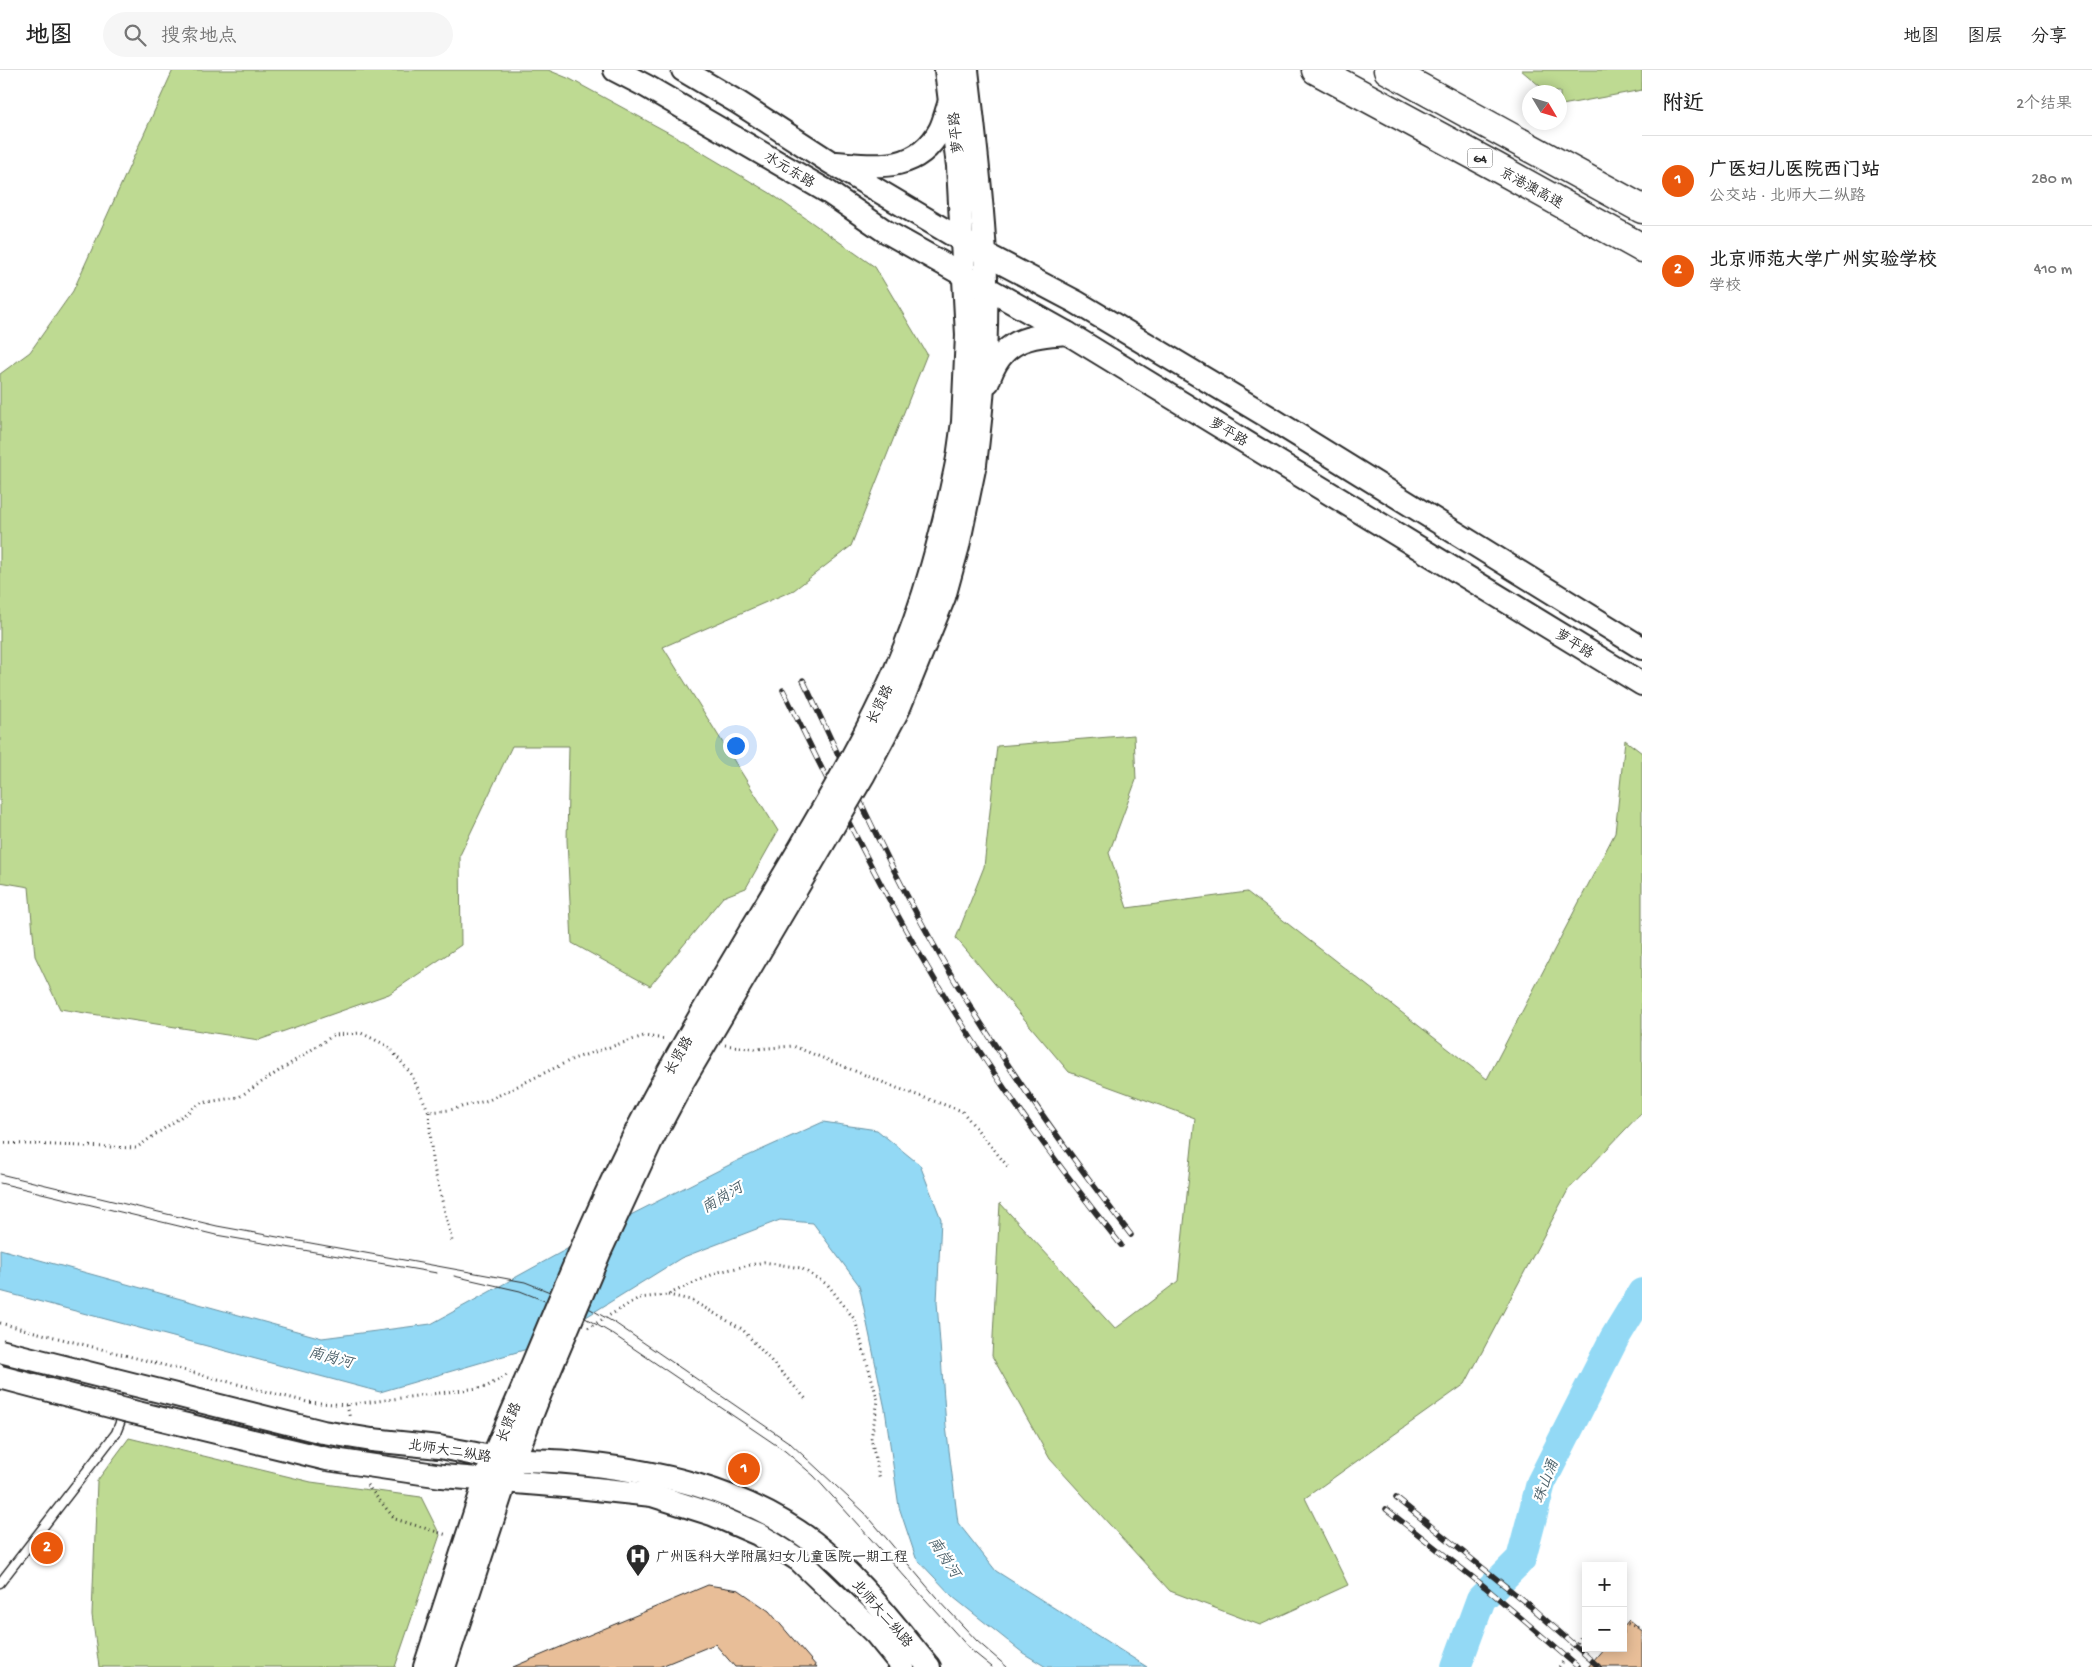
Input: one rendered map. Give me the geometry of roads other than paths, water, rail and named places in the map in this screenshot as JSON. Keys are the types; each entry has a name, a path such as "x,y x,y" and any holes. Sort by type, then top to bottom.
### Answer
{"highway":[{"name":"京港澳高速","path":"1316,70 1642,248"},
{"name":"G4","path":"1388,70 1642,209"}],"street":[{"name":"水元东路","path":"615,70 646,86 828,192 885,230 963,272"},
{"name":"水元东路","path":"683,70 739,103 830,162 985,254"},
{"name":"萝平路","path":"944,70 951,99 958,166 963,272 1067,333 1642,684"},
{"name":"萝平路","path":"967,70 985,254 986,359 983,400"},
{"name":"萝平路","path":"975,70 976,159"},
{"path":"830,162 878,166 893,165 910,160 923,152 936,136 951,99"},
{"path":"985,254 1076,302 1267,416 1642,648"},
{"path":"963,272 968,335 963,422 966,461"},
{"path":"966,461 983,400 995,364 1001,354 1014,344 1041,335 1067,333"},
{"name":"长贤路","path":"425,1667 495,1481 525,1383 590,1227 629,1145 703,1013 851,761 883,697 908,640 936,559 966,461"},
{"name":"北师大二纵路","path":"0,1351 323,1432 372,1440 439,1447 503,1458 631,1470 669,1477 737,1499 783,1522 812,1542 838,1564 865,1591 929,1667"},
{"name":"北师大二纵路","path":"0,1377 125,1410 327,1459 442,1476 577,1487 652,1496 712,1514 758,1534 799,1560 876,1634 903,1667"},
{"name":"长贤路","path":"444,1667 495,1481"}],"lane":[{"path":"0,1583 116,1433 125,1410 128,1384"}],"water":[{"name":"南岗河","path":"823,1122 877,1130 920,1165 941,1219 937,1302 946,1426 958,1523 996,1571 1147,1667 1046,1667 1023,1653 953,1597 916,1558 899,1507 885,1409 859,1285 813,1223 780,1220 681,1258 541,1345 380,1392 0,1291 0,1249 322,1338 431,1324 607,1227 739,1160"}],"waterway":[{"name":"珠山涌","path":"1456,1667 1481,1599 1521,1559 1541,1483 1614,1339 1642,1293"}],"tram line":[{"path":"0,1174 217,1226 525,1282 585,1306 615,1323 790,1443 865,1513 936,1597 977,1641 1007,1667"},
{"path":"0,1183 216,1235 437,1273"},
{"path":"454,1276 520,1291 580,1315 611,1333 785,1451 814,1476 971,1650 992,1667"}],"railway":[{"path":"803,680 896,874 952,977 1025,1090 1131,1235"},
{"path":"783,690 880,883 944,995 1028,1123 1121,1245"},
{"path":"1396,1498 1530,1606 1599,1667"},
{"path":"1386,1509 1485,1587 1578,1667"}],"place":[{"name":"广医妇儿医院西门站","path":"744,1469"},
{"name":"北京师范大学广州实验学校","path":"47,1548"},
{"name":"广州医科大学附属妇女儿童医院一期工程","path":"638,1577"}]}
